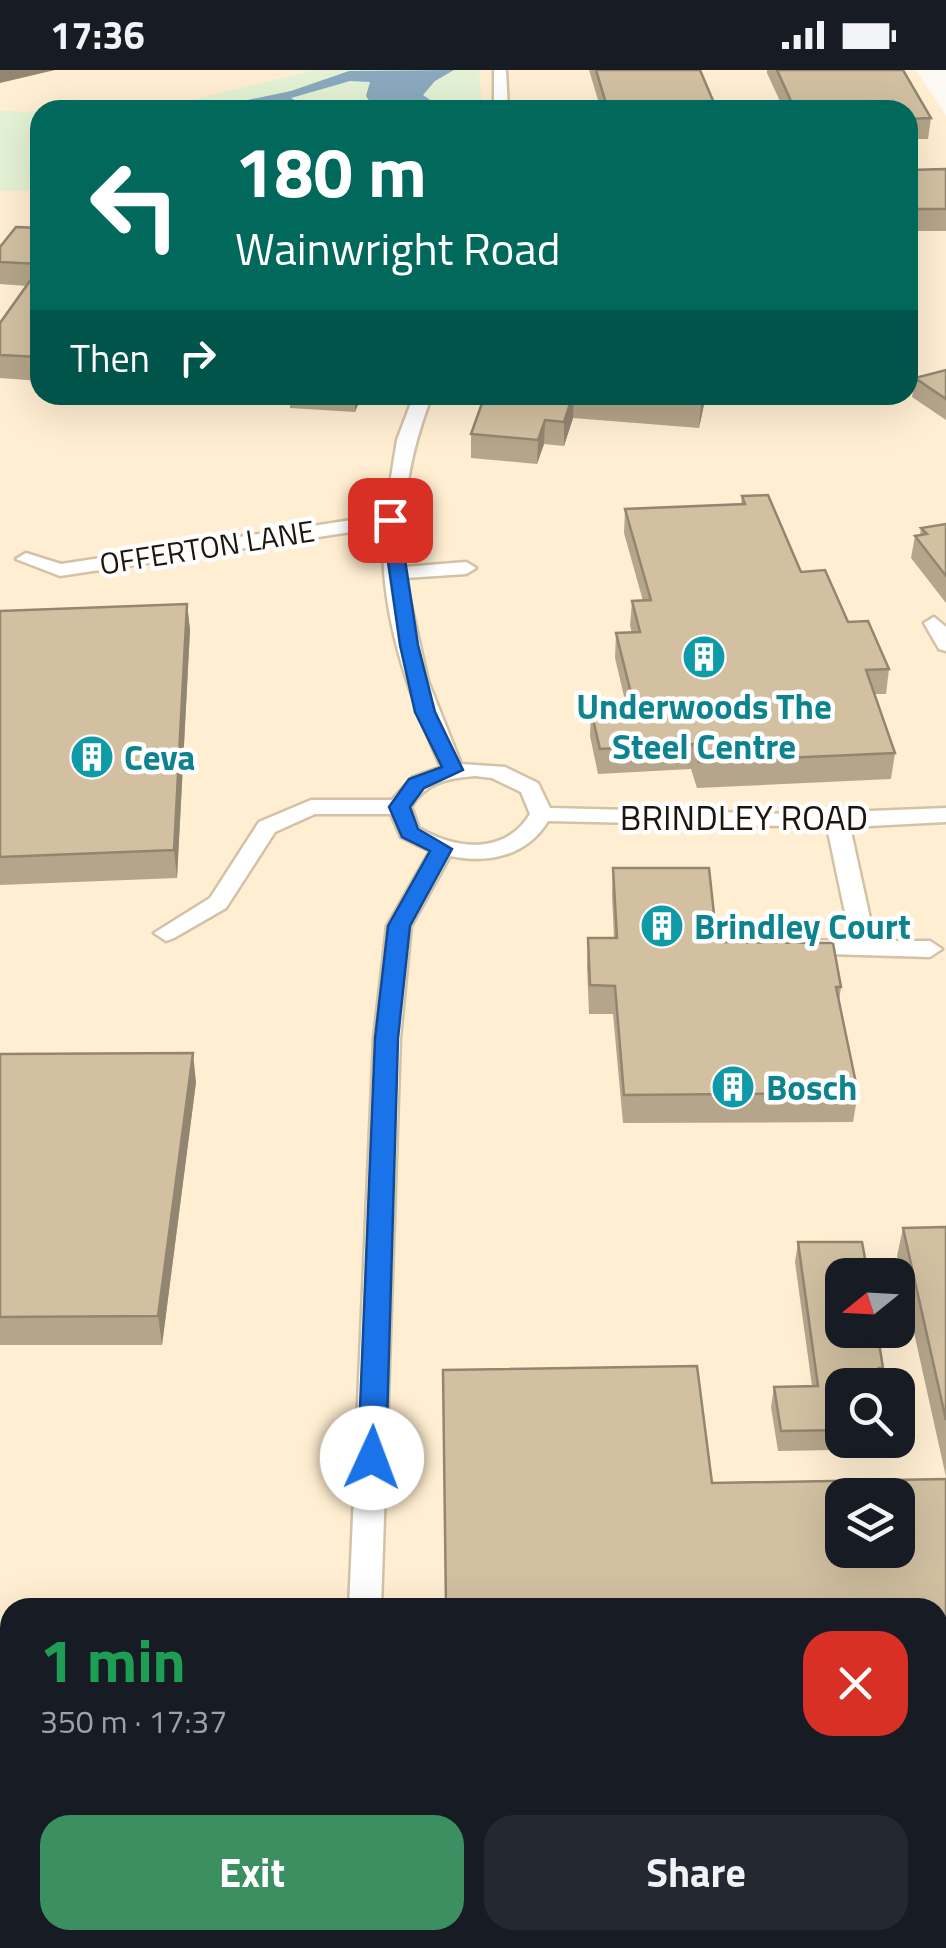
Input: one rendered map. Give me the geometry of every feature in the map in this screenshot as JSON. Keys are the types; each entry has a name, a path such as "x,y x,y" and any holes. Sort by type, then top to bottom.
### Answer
{"street":[{"path":"500,70 502,100"},
{"path":"420,405 402,457 390,520 425,712 454,770"},
{"name":"OFFERTON LANE","path":"26,559 60,570 390,520"},
{"path":"397,573 466,568"},
{"path":"934,623 946,645"},
{"path":"475,769 516,778 530,788 542,814 525,838 486,852 442,849 409,832 400,807 416,784 454,770 475,769"},
{"path":"166,933 218,903 267,827 312,808 400,807"},
{"name":"BRINDLEY ROAD","path":"542,814 837,821 946,814"},
{"path":"837,821 865,948"},
{"path":"366,1598 387,1038 399,926 442,849"},
{"path":"797,948 930,949"}],"shaded area":[{"path":"0,70 916,70 946,116 946,1598 0,1598"}],"green space":[{"path":"314,70 479,70 481,100 192,100"},
{"path":"0,111 30,112 30,190 0,191"}],"water":[{"path":"454,70 435,81 423,95 430,100 369,100 370,82 350,81 291,98 295,100 248,100 291,91 349,71"}],"building":[{"path":"596,70 700,70 713,100 605,100"},
{"path":"777,70 903,70 931,118 918,119 918,100 790,100"},
{"path":"946,169 946,209 918,209 918,170"},
{"path":"16,227 30,228 30,264 0,262 0,247"},
{"path":"30,281 30,356 0,355 0,323"},
{"path":"946,370 946,399 918,380"},
{"path":"481,405 570,405 564,422 545,420 538,440 471,434"},
{"path":"768,495 801,572 825,570 848,622 868,621 889,669 866,670 895,753 699,762 693,744 600,749 591,711 635,709 616,633 640,632 632,601 651,600 625,509 745,504 742,496"},
{"path":"946,524 946,576 915,536 927,534 921,528"},
{"name":"Ceva","path":"187,604 174,850 0,857 0,611"},
{"path":"613,868 709,868 717,942 833,943 841,987 836,987 858,1093 624,1095 615,986 590,985 588,938 617,938"},
{"path":"193,1053 158,1316 0,1317 0,1054"},
{"path":"946,1227 946,1420 915,1282 915,1258 910,1258 903,1228"},
{"path":"798,1242 862,1242 865,1258 825,1258 825,1348 880,1348 883,1368 825,1368 825,1430 781,1431 774,1387 818,1386"},
{"path":"697,1366 712,1483 825,1481 825,1568 915,1568 915,1480 946,1479 946,1598 446,1598 443,1370"}],"place":[{"name":"Underwoods The Steel Centre","path":"704,657"},
{"name":"Ceva","path":"92,757"},
{"name":"Brindley Court","path":"662,926"},
{"name":"Bosch","path":"733,1087"}],"route":[{"path":"372,1458 387,1038 399,926 442,849 409,832 401,820 400,807 405,794 416,784 454,770 425,712 409,645 390,520"}]}
